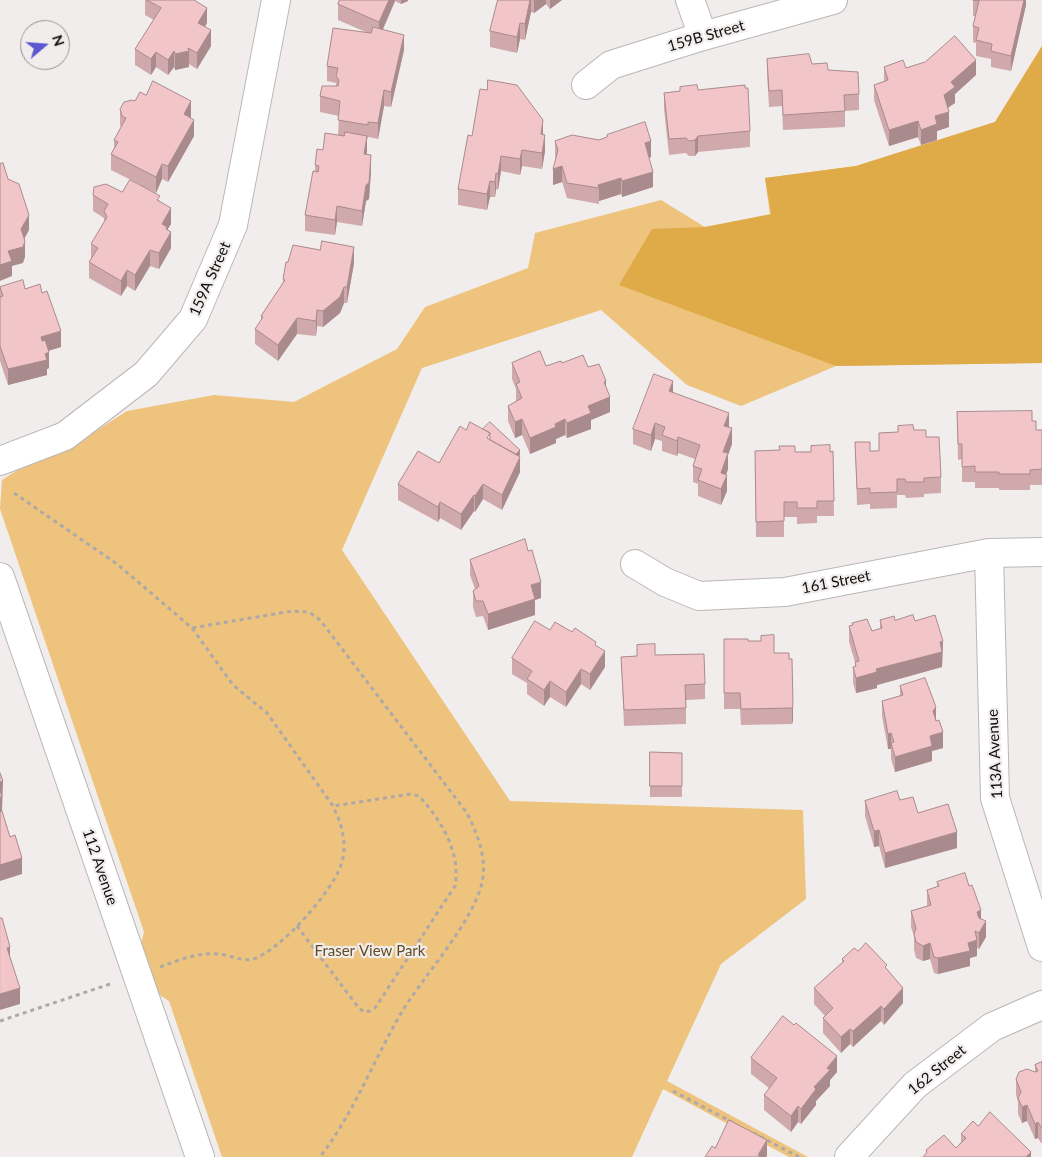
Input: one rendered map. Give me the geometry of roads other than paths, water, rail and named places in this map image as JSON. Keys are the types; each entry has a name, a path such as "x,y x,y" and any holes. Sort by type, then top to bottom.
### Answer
{"street":[{"name":"159A Street","path":"0,461 66,436 146,374 193,319 233,225 276,0"},
{"path":"690,0 703,36"},
{"name":"159B Street","path":"586,85 611,65 703,36 833,0"},
{"name":"161 Street","path":"636,564 665,582 699,596 785,592 988,553 1042,552"},
{"name":"113A Avenue","path":"988,553 995,798 1042,947"},
{"name":"112 Avenue","path":"0,577 200,1157"},
{"name":"162 Street","path":"850,1157 915,1085 992,1027 1042,1005"}],"park label":[{"name":"Fraser View Park","path":"370,951"}]}
